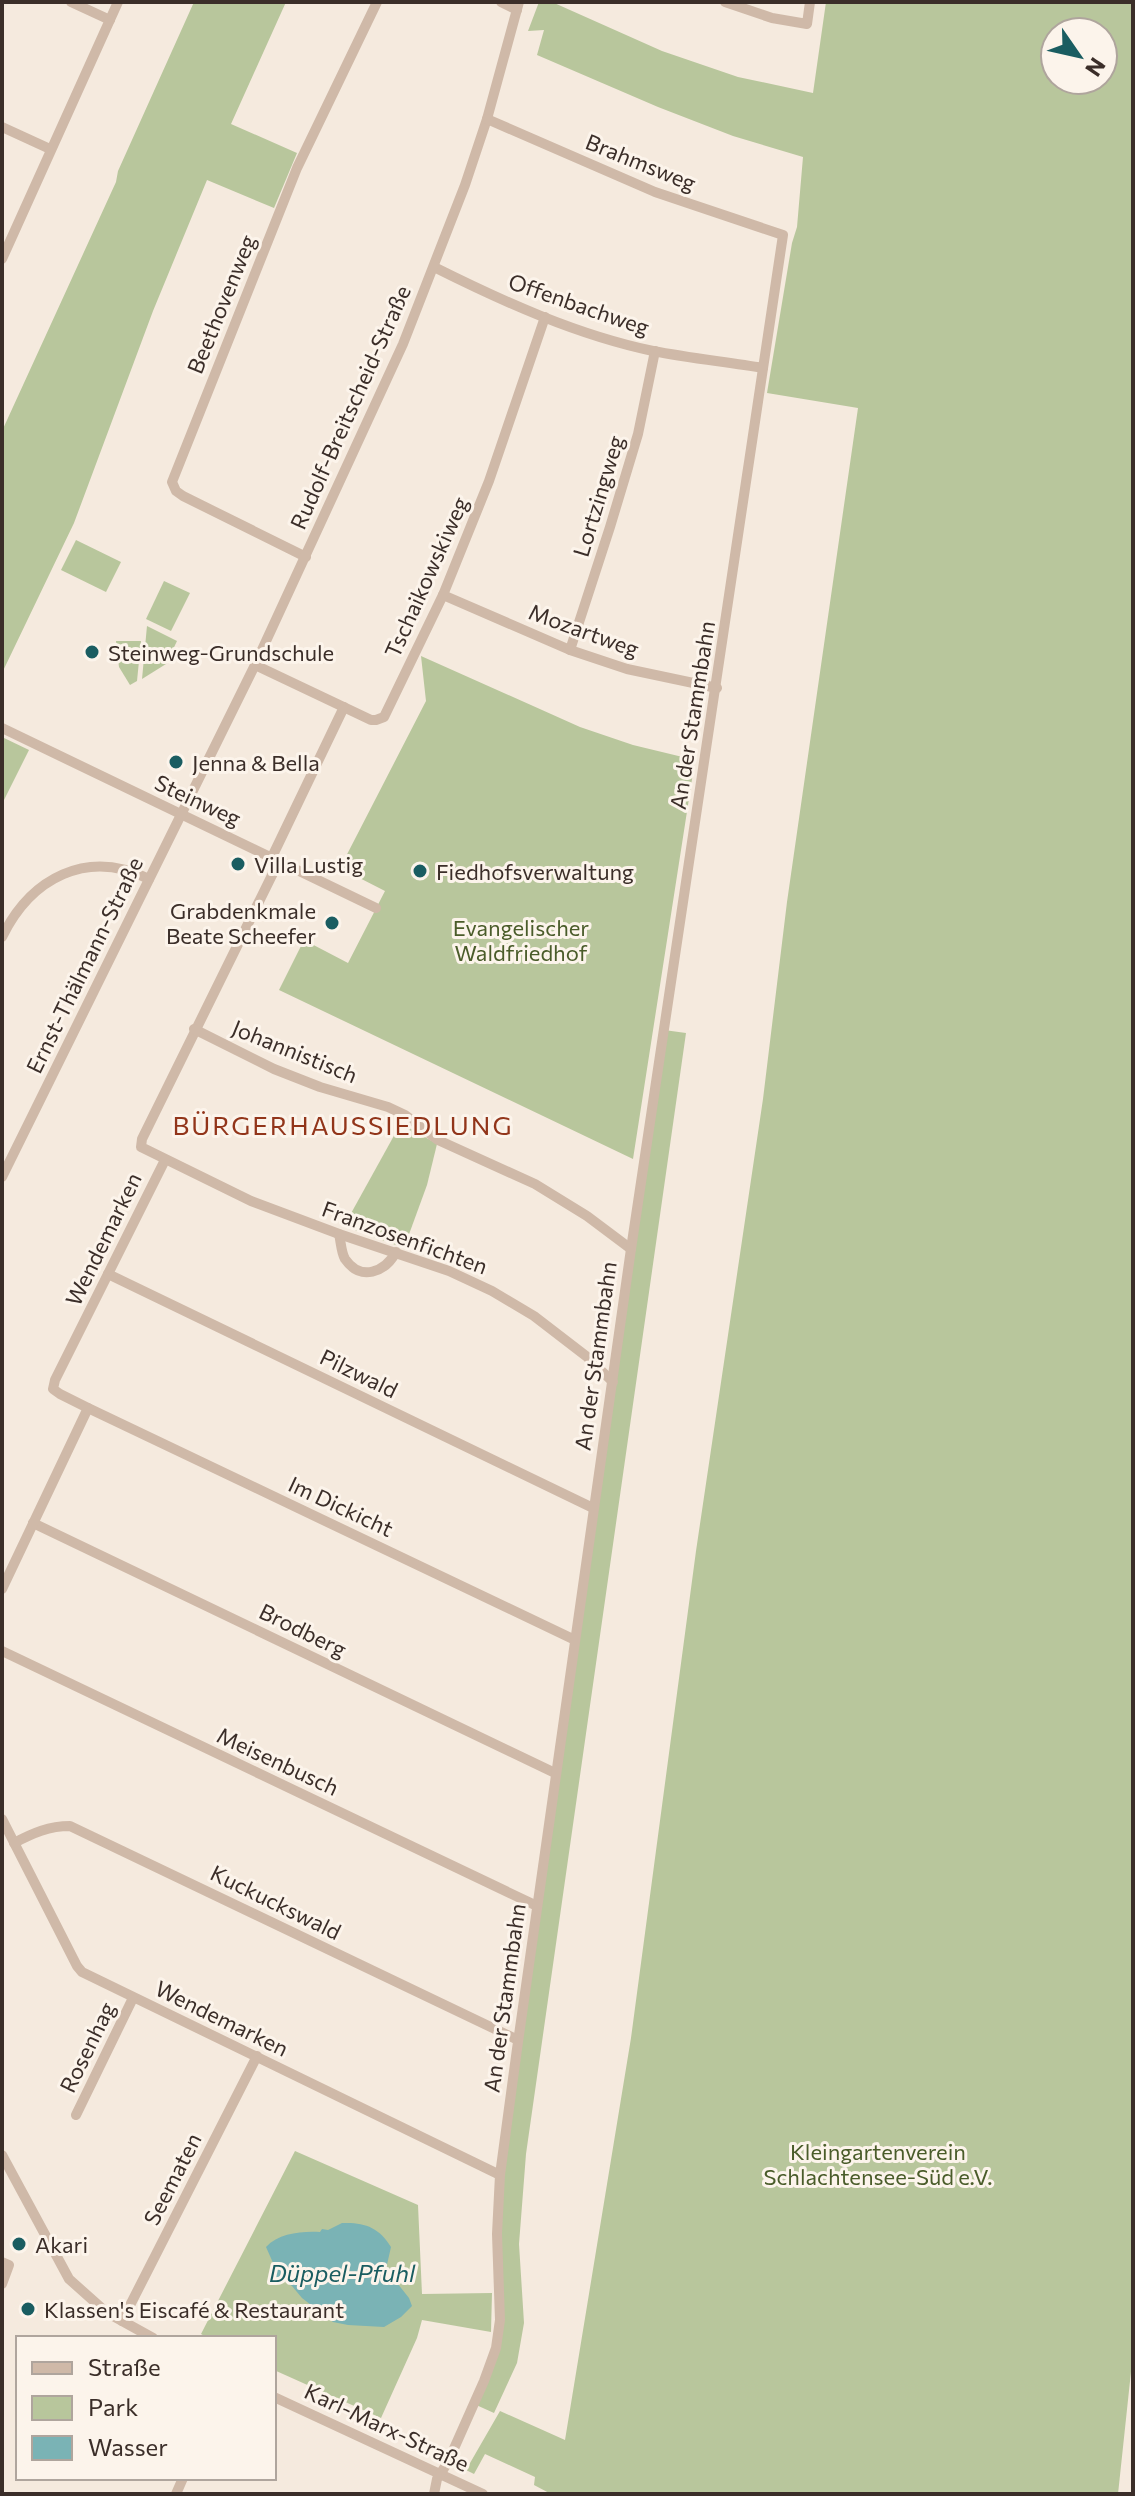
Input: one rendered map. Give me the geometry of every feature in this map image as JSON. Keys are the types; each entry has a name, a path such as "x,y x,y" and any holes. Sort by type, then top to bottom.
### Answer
{"street":[{"path":"71,2 110,20"},
{"path":"2,259 118,2"},
{"name":"Beethovenweg","path":"306,557 183,496 176,491 172,482 297,168 377,2"},
{"path":"501,2 518,6"},
{"path":"725,2 772,18 807,24 810,2"},
{"name":"Rudolf-Breitscheid-Straße","path":"181,814 255,665 403,344 487,119 518,6"},
{"name":"Brahmsweg","path":"487,119 655,192 783,235"},
{"path":"2,127 50,149"},
{"name":"An der Stammbahn","path":"434,2494 439,2474 448,2462 496,2348 500,2320 497,2234 500,2175 518,2040 631,1249 783,235"},
{"name":"Offenbachweg","path":"434,267 545,317 598,336 655,351 763,368"},
{"name":"Tschaikowskiweg","path":"255,665 371,720 384,717 443,595 489,481 545,317"},
{"name":"Lortzingweg","path":"570,650 638,434 655,351"},
{"name":"Mozartweg","path":"443,595 570,650 627,669 717,688"},
{"name":"Wendemarken","path":"88,1408 53,1389 165,1160 146,1151 140,1143 276,859 344,707"},
{"name":"Steinweg","path":"2,728 376,908"},
{"name":"Ernst-Thälmann-Straße","path":"2,1177 181,814"},
{"path":"2,937 11,918 23,904 45,885 69,872 94,866 117,866 149,879"},
{"name":"Johannistisch","path":"194,1029 285,1073 405,1115 438,1140 535,1184 587,1216 631,1249"},
{"name":"Franzosenfichten","path":"165,1160 251,1201 449,1271 492,1291 586,1356 613,1382"},
{"path":"339,1234 347,1262 363,1271 383,1269 396,1252"},
{"name":"Pilzwald","path":"108,1274 593,1508"},
{"path":"2,1589 88,1408"},
{"name":"Im Dickicht","path":"88,1408 575,1640"},
{"name":"Brodberg","path":"33,1523 555,1773"},
{"name":"Meisenbusch","path":"2,1651 537,1906"},
{"name":"Wendemarken","path":"2,1819 82,1972 500,2175"},
{"name":"Kuckuckswald","path":"14,1843 54,1826 70,1826 518,2040"},
{"name":"Rosenhag","path":"76,2115 133,1998"},
{"name":"Seematen","path":"122,2321 257,2056"},
{"path":"2,2156 69,2279 89,2299 149,2336"},
{"path":"2,2284 5,2267"},
{"name":"Karl-Marx-Straße","path":"276,2398 483,2494"}],"green space":[{"path":"194,2 286,2 231,124 297,153 274,208 207,180 153,311 74,523 2,673 2,431"},
{"name":"Kleingartenverein Schlachtensee-Süd e.V.","path":"539,2 552,2 662,51 738,77 813,93 826,2 1133,2 1133,2353 1118,2494 551,2494 534,2485 535,2477 485,2454 474,2474 466,2470 500,2411 565,2440 631,2038 696,1551 763,1099 787,902 858,408 767,393 797,227 803,157 733,136 537,55 544,30 528,31"},
{"path":"76,540 121,562 106,592 61,570"},
{"path":"164,581 190,593 171,631 146,619"},
{"path":"147,626 177,641 166,664 142,679"},
{"path":"116,641 141,641 137,681 130,685 119,667"},
{"name":"Evangelischer Waldfriedhof","path":"421,656 580,727 633,745 695,760 633,1159 279,990 304,940 348,963 385,891 340,868 426,701"},
{"path":"2,737 29,750 2,804"},
{"path":"664,1030 686,1033 526,2154 519,2244 524,2323 517,2363 494,2413 474,2404 496,2348 497,2216"},
{"path":"401,1123 437,1144 427,1185 404,1248 344,1226"},
{"path":"295,2151 418,2205 422,2294 492,2293 491,2332 422,2320 381,2418 276,2371 276,2336 201,2334"}],"water":[{"name":"Düppel-Pfuhl","path":"342,2223 370,2227 391,2247 386,2269 412,2306 384,2327 333,2322 302,2298 292,2286 275,2280 274,2265 266,2247 271,2242 291,2234 328,2230"}],"place":[{"name":"Steinweg-Grundschule","path":"92,652"},
{"name":"Jenna & Bella","path":"176,762"},
{"name":"Villa Lustig","path":"238,864"},
{"name":"Fiedhofsverwaltung","path":"420,871"},
{"name":"Grabdenkmale Beate Scheefer","path":"332,923"},
{"name":"Akari","path":"19,2244"},
{"name":"Klassen's Eiscafé & Restaurant","path":"28,2309"}],"district":[{"name":"BÜRGERHAUSSIEDLUNG","path":"343,1124"}]}
